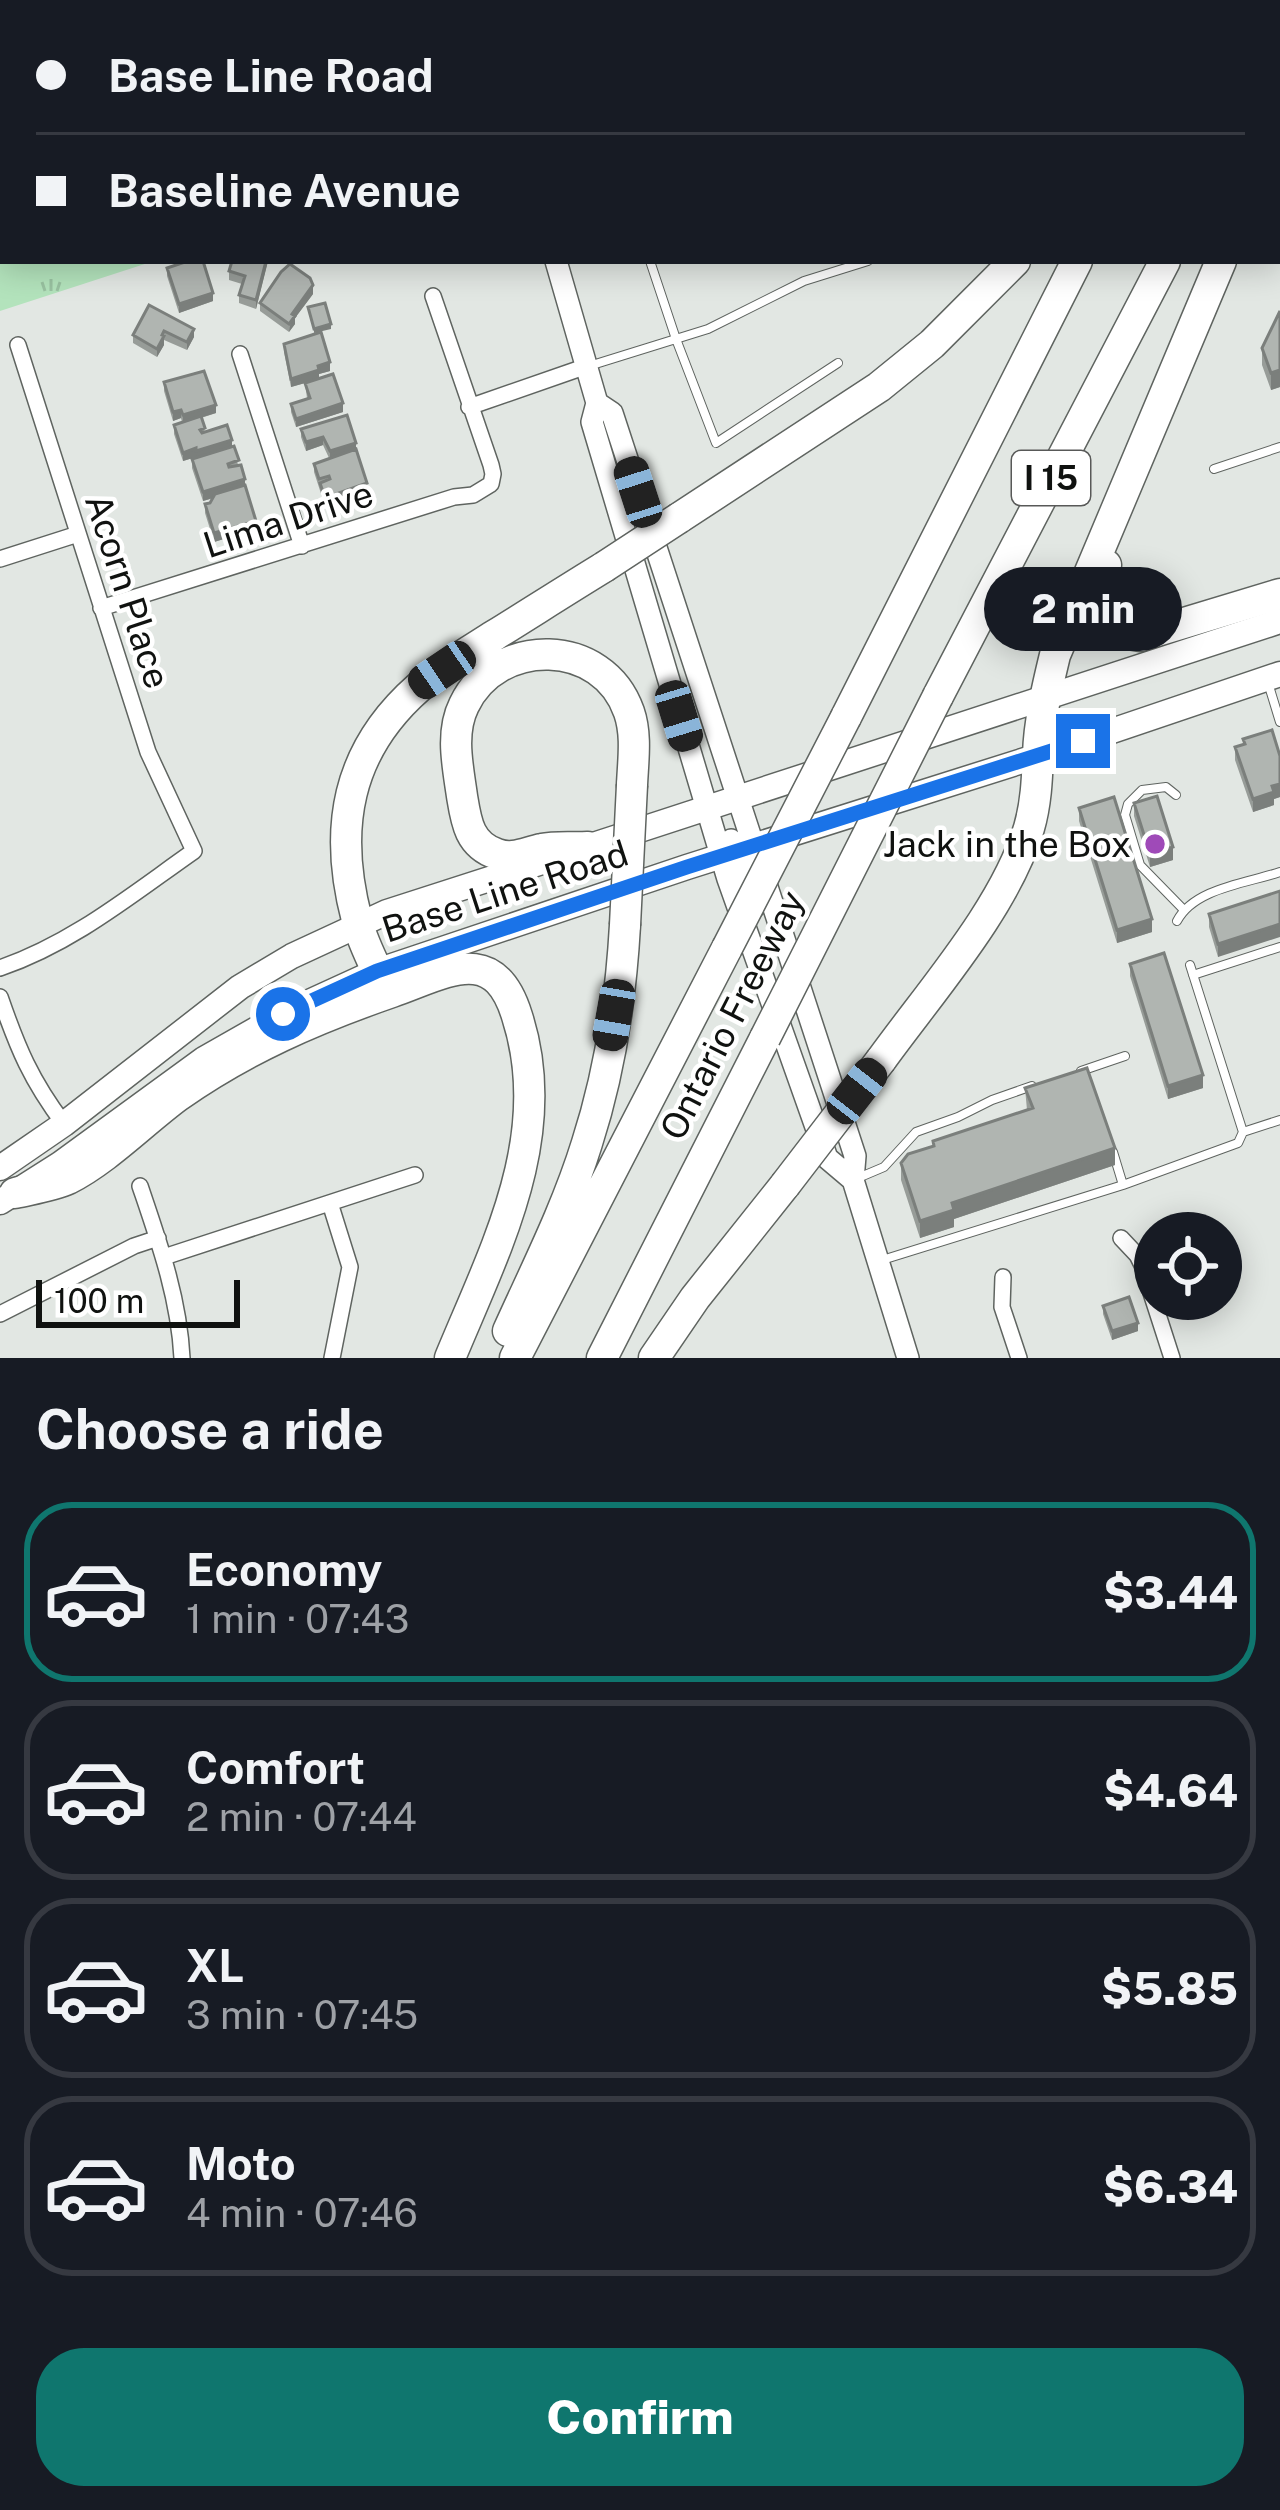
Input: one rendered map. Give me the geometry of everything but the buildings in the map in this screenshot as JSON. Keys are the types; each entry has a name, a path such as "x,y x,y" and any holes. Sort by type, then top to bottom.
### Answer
{"highway":[{"path":"377,971 358,924 347,876 345,814 360,766 396,710 422,684 879,388 932,344 1012,264"},
{"name":"Ontario Freeway","path":"515,1358 1075,264"},
{"name":"Ontario Freeway","path":"602,1358 1163,264"},
{"path":"654,1358 695,1298 881,1060 1007,880 1030,825 1054,656 1220,264"},
{"path":"1146,438 1146,465 1097,590 1099,613 1111,629 1141,636 1280,594"},
{"path":"495,1358 554,1232 587,1143 602,1084 625,925 634,734 629,712 610,681 587,662 536,654 508,662 486,675 464,703 457,728 457,763 468,828 487,849 504,856 588,848"},
{"path":"5,1188 67,1179 206,1078 276,1036 438,976 481,969 502,981 514,1006 526,1051 530,1116 516,1196 450,1358"}],"main road":[{"path":"557,264 597,403 592,422 722,804 827,1158 853,1180"},
{"path":"597,403 612,413 737,851 830,1081 855,1156 853,1180 908,1358"},
{"name":"Base Line Road","path":"5,1188 64,1124 240,987 358,924 1280,621"},
{"name":"Base Line Road","path":"5,1188 60,1164 204,1059 283,1014 377,971 1274,676"}],"street":[{"path":"433,296 469,407 587,366"},
{"name":"Acorn Place","path":"0,968 36,956 79,932 194,850 148,752 18,345"},
{"path":"240,354 302,546"},
{"name":"Lima Drive","path":"101,608 454,497 473,495 490,484 493,474 469,407"},
{"path":"0,560 78,534"},
{"path":"0,998 30,1075 64,1124"},
{"path":"164,1256 415,1175"},
{"path":"140,1186 164,1256 180,1323 182,1358"},
{"path":"330,1203 350,1267 332,1358"},
{"path":"0,1314 158,1238"},
{"path":"1121,1238 1142,1265 1172,1358"},
{"path":"1003,1277 1002,1307 1019,1358"}],"lane":[{"path":"651,264 716,443 838,363"},
{"path":"587,366 708,329 804,281 858,264"},
{"path":"1214,469 1280,448"},
{"path":"1274,676 1280,722"},
{"path":"1176,796 1166,787 1142,790 1128,804 1125,815 1140,865 1183,909"},
{"path":"1177,921 1183,909 1208,894 1280,872"},
{"path":"1244,1132 1191,970 1280,946"},
{"path":"1067,1075 1125,1056"},
{"path":"1087,1069 1094,1090"},
{"path":"853,1180 884,1167 916,1132 1048,1081"},
{"path":"878,1262 1227,1149 1244,1132 1280,1120"},
{"path":"1107,1132 1123,1184"}],"green space":[{"path":"0,264 145,264 0,311"}],"place":[{"name":"Jack in the Box","path":"1155,844"}],"route":[{"path":"283,1014 377,971 1083,741"}]}
